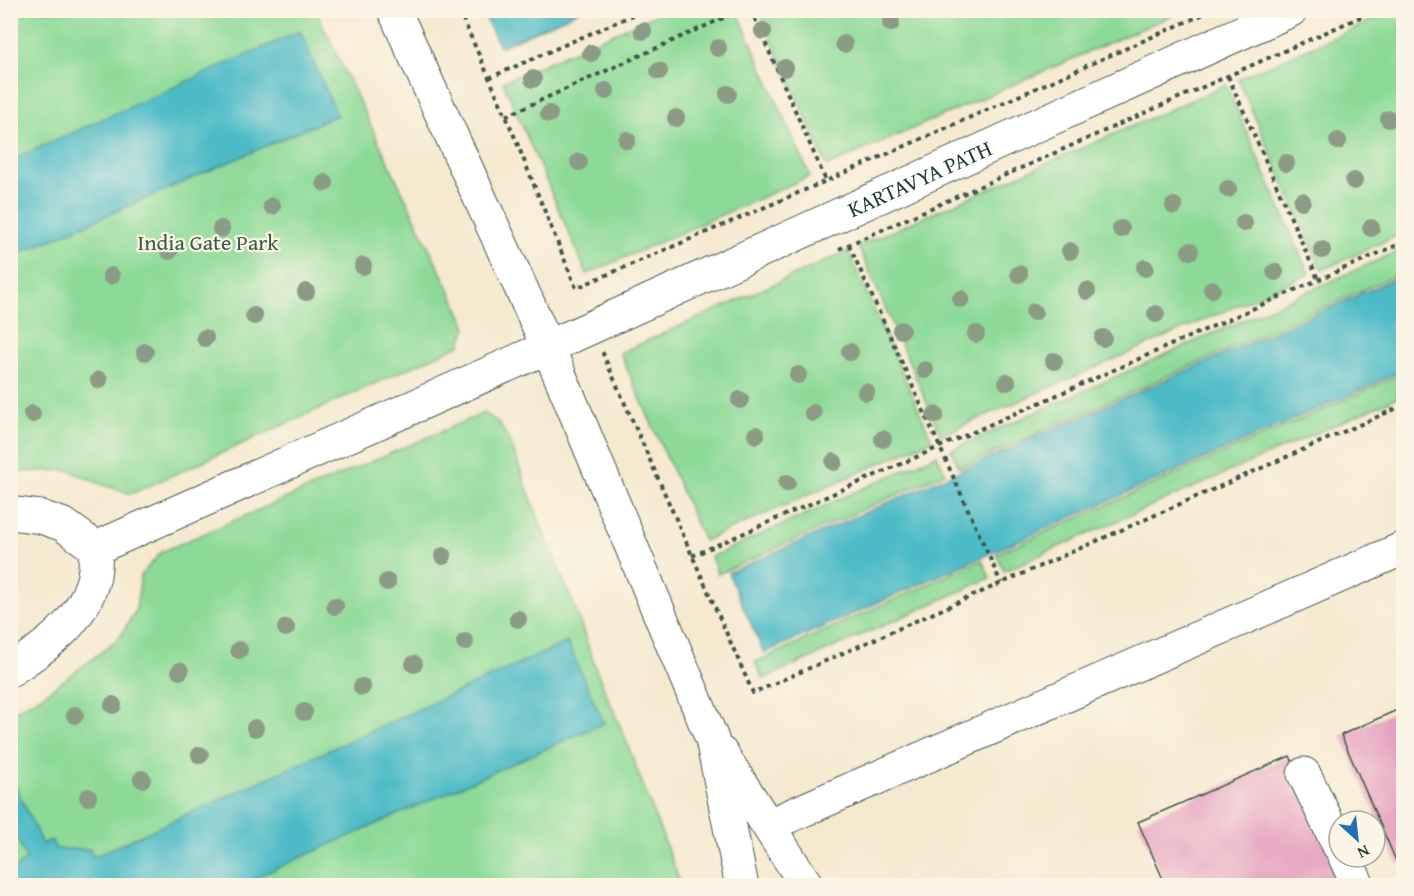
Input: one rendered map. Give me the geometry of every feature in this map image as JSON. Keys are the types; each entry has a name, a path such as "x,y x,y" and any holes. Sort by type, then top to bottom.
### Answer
{"main road":[{"path":"394,10 548,347 712,739 807,885"},
{"name":"KARTAVYA PATH","path":"96,548 548,347 1291,10"},
{"path":"10,513 41,517 64,525 96,548 93,579 83,608 41,651 10,670"},
{"path":"769,825 1404,548"},
{"path":"712,739 742,885"},
{"path":"1304,774 1327,821"},
{"path":"1350,869 1358,885"}],"path":[{"path":"459,10 506,116 576,288 826,181 1213,10"},
{"path":"489,78 644,10"},
{"path":"506,116 741,10"},
{"path":"751,10 826,181"},
{"path":"1197,10 1199,16"},
{"path":"838,249 1376,10"},
{"path":"1228,76 1318,279"},
{"path":"692,556 1404,242"},
{"path":"849,245 1001,583"},
{"path":"613,350 603,354 753,693 1404,405"}],"green space":[{"path":"667,10 737,11 810,176 587,274 503,82"},
{"name":"India Gate Park","path":"10,11 316,11 467,327 460,345 131,494 69,470 11,472"},
{"path":"759,11 1182,11 827,166"},
{"path":"1394,11 1404,11 1403,233 1322,270 1238,79"},
{"path":"1226,85 1309,274 941,435 858,246"},
{"path":"1403,249 1403,272 959,468 951,450"},
{"path":"848,251 932,440 704,541 620,353"},
{"path":"1403,374 1403,395 1004,571 996,554"},
{"path":"484,413 499,423 511,444 681,885 11,885 10,714 43,695 120,637 136,610 141,575 161,552"},
{"path":"937,455 945,473 718,574 711,557"},
{"path":"982,560 990,578 763,679 755,662"}],"water":[{"path":"482,11 579,11 500,47"},
{"path":"300,31 337,115 11,257 11,160"},
{"path":"1403,275 1403,371 764,653 728,573"},
{"path":"567,642 604,723 239,885 11,885 11,872 26,859 11,824 11,776 42,844 51,840 56,849 90,849 93,857"}],"building":[{"path":"1404,707 1404,862 1398,865 1387,840 1387,809 1373,809 1341,735"},
{"path":"1290,756 1327,841 1327,869 1339,869 1345,883 1339,886 1166,886 1138,822"}]}
